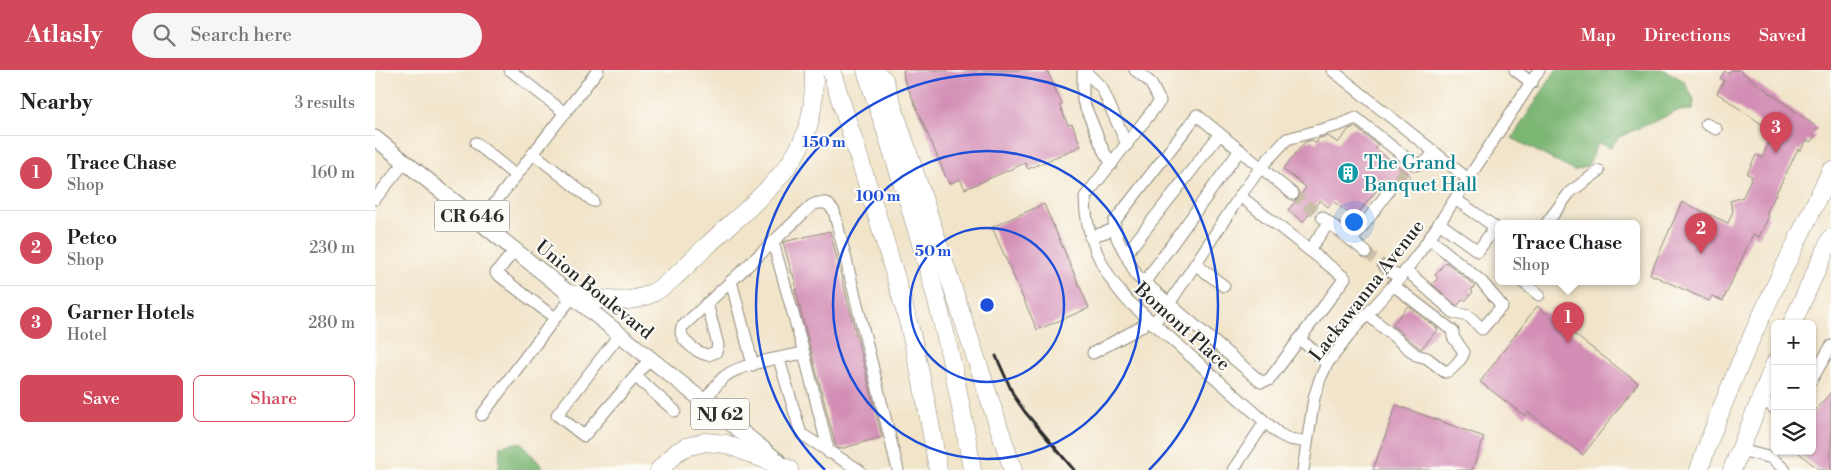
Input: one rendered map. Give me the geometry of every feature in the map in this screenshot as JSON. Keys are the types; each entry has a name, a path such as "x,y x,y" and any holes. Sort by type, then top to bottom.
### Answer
{"highway":[{"path":"571,295 625,301 648,295 668,282 771,186 785,170 808,126 812,109 814,70"},
{"path":"831,70 880,226 908,324 929,416 937,470"},
{"path":"866,70 920,242 943,324 959,396 972,470"},
{"path":"872,70 884,80 1013,470"},
{"path":"1699,470 1711,434 1769,302 1831,171"},
{"path":"1794,320 1831,238"},
{"path":"1733,470 1774,365"},
{"path":"659,470 677,452 686,447 705,442 727,444 789,470"}],"main road":[{"name":"Union Boulevard","path":"375,138 789,470"}],"street":[{"path":"510,70 565,113"},
{"path":"480,222 599,70"},
{"path":"1083,70 1102,88 1127,145"},
{"path":"1083,70 1083,101 1104,152 1112,164 1160,100 1150,82 1135,70"},
{"path":"1332,70 1468,179"},
{"path":"1515,70 1531,83"},
{"name":"Lackawanna Avenue","path":"1303,470 1314,398 1327,364 1367,314 1400,278 1429,238 1539,70"},
{"path":"1240,196 1345,278 1269,380 1261,382 1137,276 1117,238 1114,222 1197,115 1293,194"},
{"path":"1093,353 1151,321 1169,304 1240,196 1261,167 1287,139 1339,125 1356,118 1407,166 1427,161 1434,152"},
{"path":"1126,254 1220,134"},
{"path":"477,143 516,176"},
{"path":"1144,282 1240,150"},
{"path":"533,153 593,201"},
{"path":"375,199 405,162"},
{"name":"Bomont Place","path":"1112,164 1085,197 1085,210 1091,237 1111,281 1127,300 1279,434 1289,440 1307,442"},
{"path":"1549,220 1570,192 1599,171"},
{"path":"1352,241 1388,192"},
{"path":"1439,223 1478,251 1495,227 1455,199"},
{"path":"707,303 815,204 824,202 833,207 899,470"},
{"path":"1309,250 1326,220 1367,252"},
{"path":"1091,237 1115,229"},
{"path":"1385,267 1454,313 1469,316 1482,329 1502,306 1482,282 1429,238"},
{"path":"773,242 829,453"},
{"path":"515,250 496,273 555,318"},
{"path":"1195,264 1224,286"},
{"path":"1367,314 1416,355 1427,358 1445,372 1450,371 1464,352 1453,337 1453,331 1441,323 1400,278"},
{"path":"731,281 753,365"},
{"path":"1527,285 1539,295"},
{"path":"482,414 571,295"},
{"path":"620,334 557,415 584,436 650,359"},
{"path":"1299,339 1327,364"},
{"path":"1816,372 1831,346"},
{"path":"704,401 725,376 753,365 804,353"},
{"path":"779,359 801,434 859,470"},
{"path":"636,377 675,411"},
{"path":"1760,398 1771,406"},
{"path":"1233,470 1265,422"},
{"path":"1740,450 1771,455"},
{"path":"1769,470 1773,455"},
{"path":"1773,455 1785,470"}],"green space":[{"path":"1556,70 1665,70 1684,81 1694,100 1693,110 1678,111 1619,137 1610,148 1598,143 1588,166 1574,171 1512,138"},
{"path":"521,442 545,470 499,470 500,446"}],"building":[{"path":"903,70 1047,70 1062,104 1060,106 1068,125 1072,124 1081,146 1028,169 1025,163 965,189 960,179 949,184 904,79"},
{"path":"1731,70 1739,70 1818,128 1812,134 1815,137 1810,142 1807,140 1800,151 1798,149 1766,214 1769,216 1759,237 1753,234 1723,301 1712,296 1709,301 1650,274 1682,202 1728,223 1733,211 1730,201 1743,197 1752,176 1747,174 1756,155 1762,158 1773,132 1717,93 1724,81 1720,78 1725,71 1728,74"},
{"name":"The Grand Banquet Hall","path":"1355,127 1378,145 1375,148 1411,176 1399,190 1386,179 1354,218 1333,201 1328,207 1320,200 1303,222 1288,210 1306,187 1283,169 1305,142 1312,140 1316,143 1319,138 1328,136 1338,143 1349,129"},
{"path":"1044,204 1089,308 1037,330 992,227"},
{"path":"830,231 882,437 840,449 836,447 795,289 797,289 783,242"},
{"path":"1446,262 1475,286 1471,290 1473,292 1465,301 1463,299 1457,306 1432,284 1438,278 1435,275"},
{"path":"1408,306 1438,329 1421,349 1392,325"},
{"path":"1537,306 1638,383 1583,455 1528,412 1525,416 1480,382"},
{"path":"1831,392 1831,470 1819,470 1802,455 1816,455 1816,409"},
{"path":"1396,405 1484,437 1472,470 1373,470"}],"tunnel":[{"path":"1388,192 1404,171"},
{"path":"1293,194 1322,217"},
{"path":"1366,252 1385,267"}],"railway":[{"path":"996,356 1014,396 1025,412 1074,470"}],"place":[{"name":"Garner Hotels","path":"1776,153"},
{"name":"The Grand Banquet Hall","path":"1348,173"},
{"name":"Petco","path":"1701,254"},
{"name":"Trace Chase","path":"1568,343"}]}
